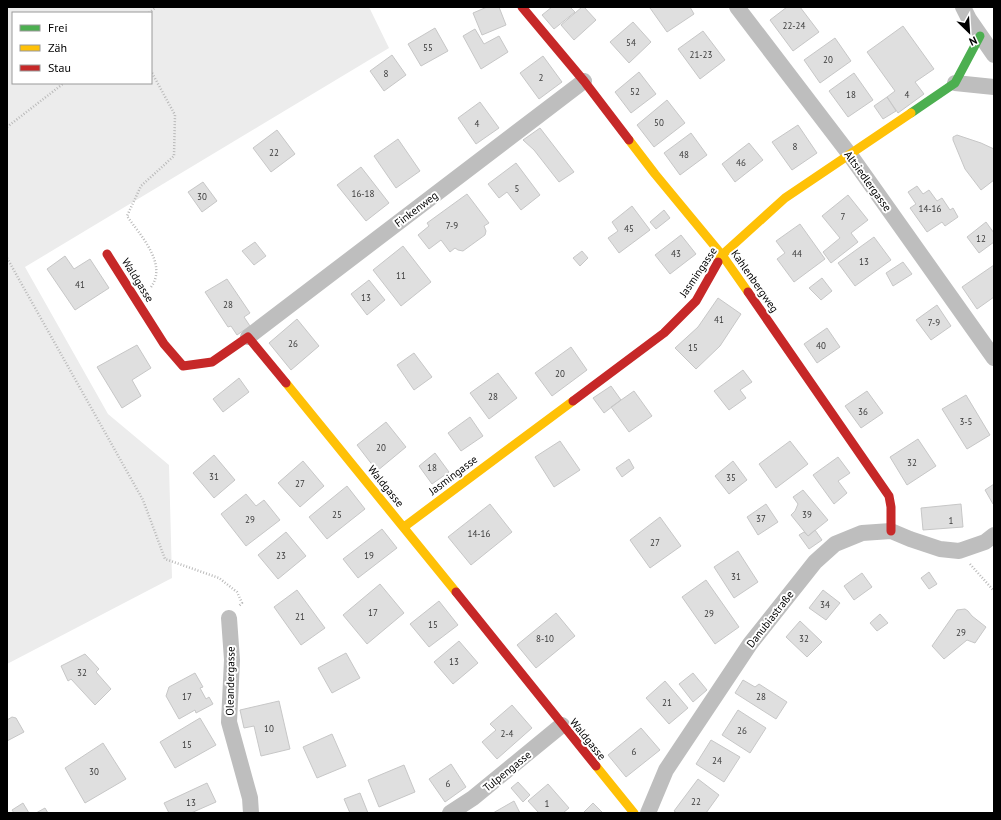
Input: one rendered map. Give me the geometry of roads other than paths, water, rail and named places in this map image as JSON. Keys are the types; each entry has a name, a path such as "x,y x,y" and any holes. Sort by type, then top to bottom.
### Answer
{"street":[{"name":"Kahlenbergweg","path":"522,7 584,81 655,174 722,255 889,496 891,507 891,530"},
{"name":"Altsiedlergasse","path":"738,7 850,155 994,358"},
{"path":"952,7 966,13 994,55"},
{"name":"Jasmingasse","path":"404,527 664,333 696,301 722,255 785,198 955,84 980,36"},
{"name":"Finkenweg","path":"248,337 584,81"},
{"path":"955,84 994,87"},
{"name":"Waldgasse","path":"107,254 164,344 183,366 212,362 248,337 404,527 634,813"},
{"path":"891,530 910,540 964,557 994,535"},
{"name":"Danubiastraße","path":"648,813 666,770 703,713 750,644 814,562 835,544 862,533 891,530"},
{"name":"Oleandergasse","path":"229,618 232,660 229,722 250,798 252,813"},
{"name":"Tulpengasse","path":"450,813 473,798 562,725"}]}
